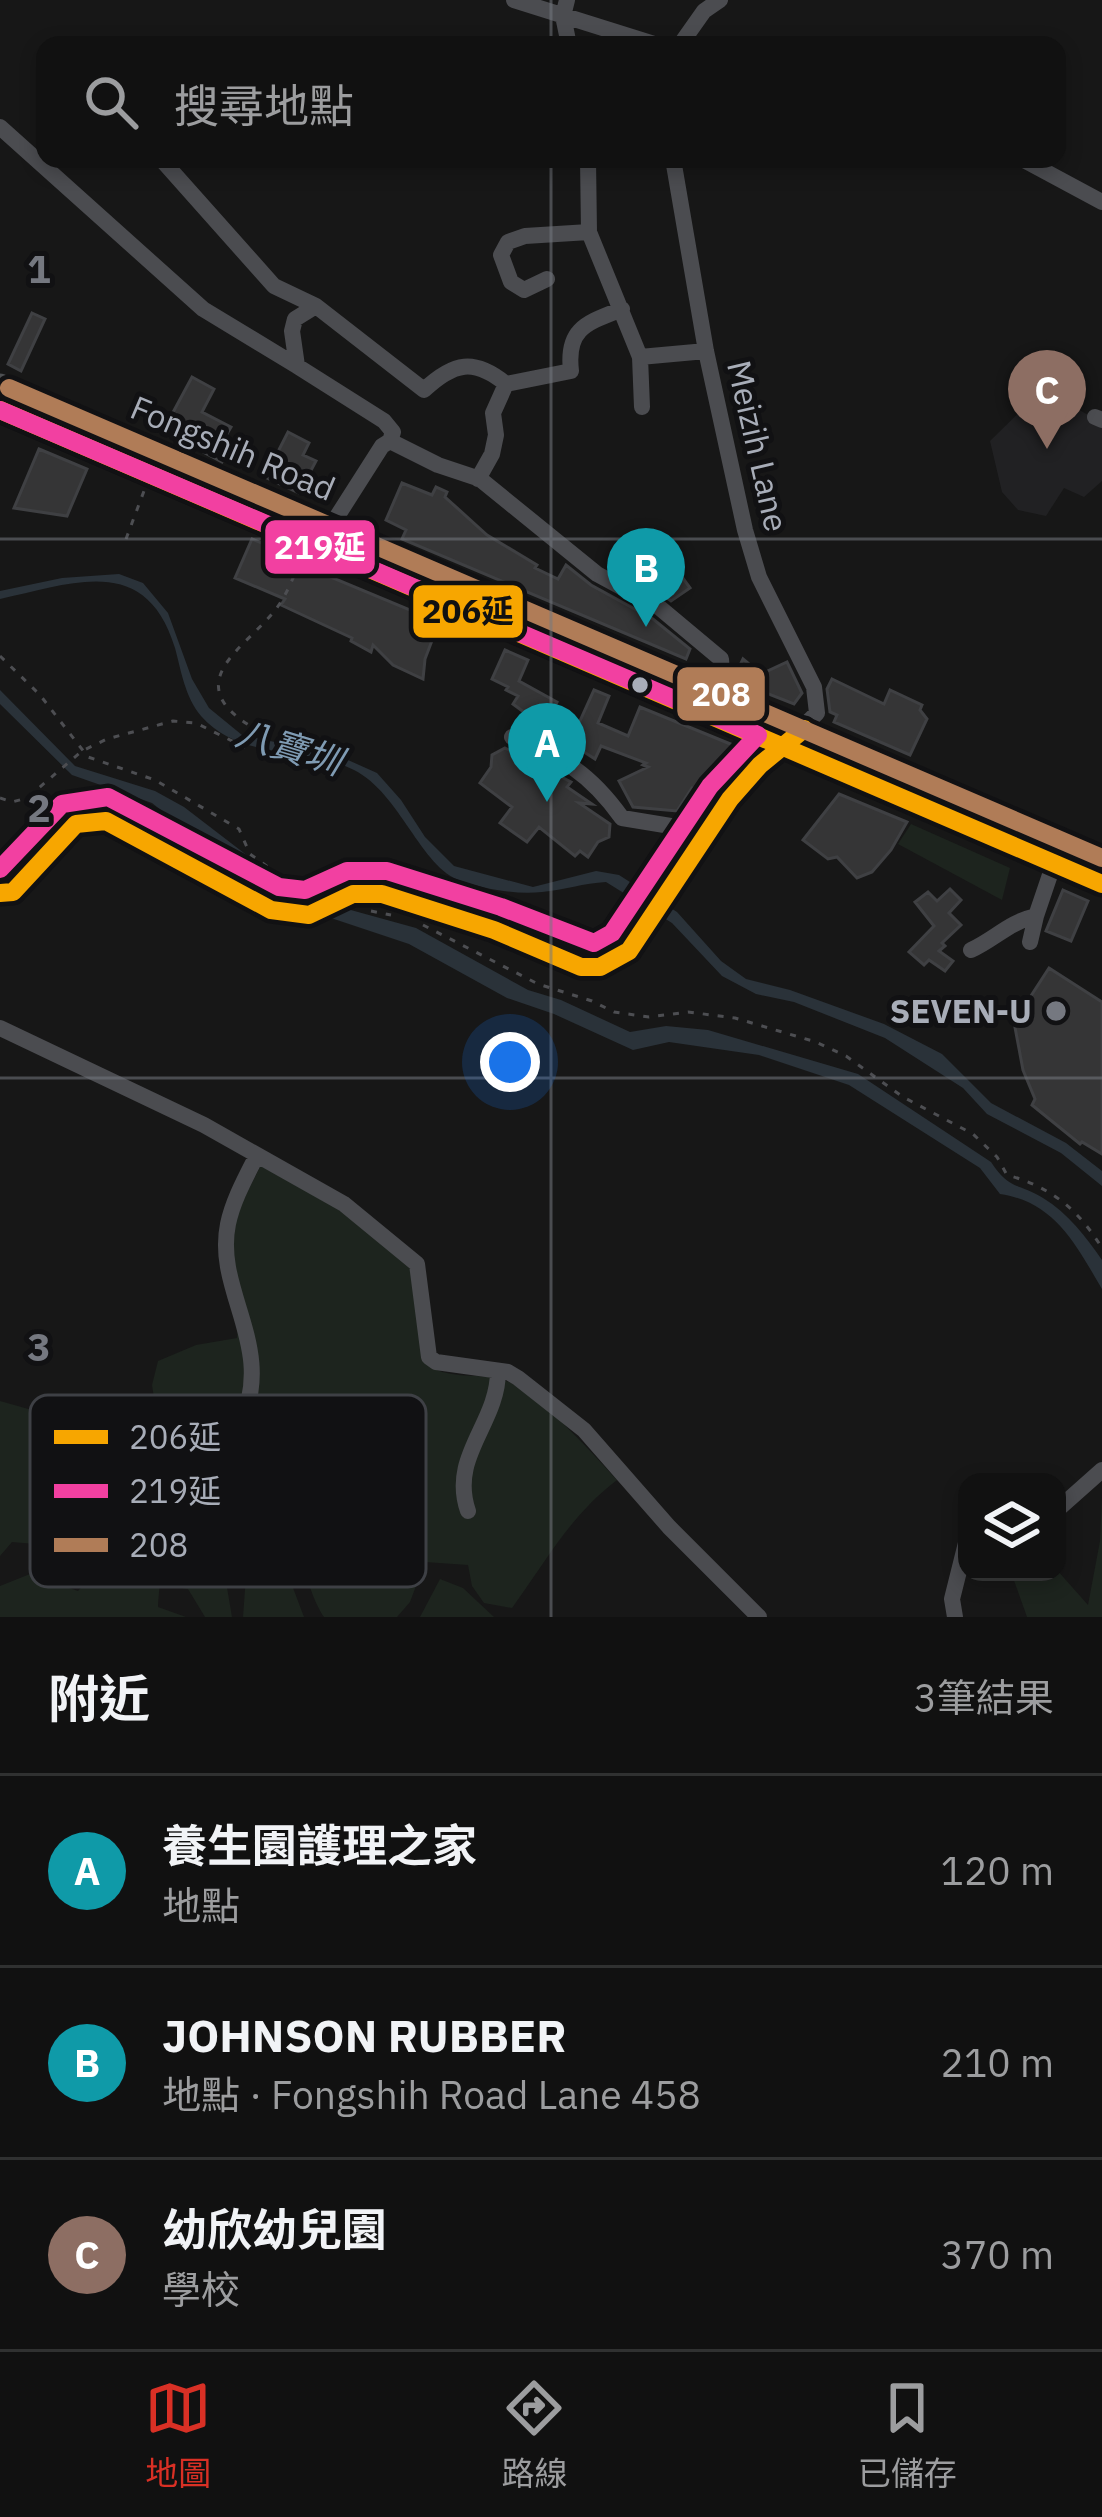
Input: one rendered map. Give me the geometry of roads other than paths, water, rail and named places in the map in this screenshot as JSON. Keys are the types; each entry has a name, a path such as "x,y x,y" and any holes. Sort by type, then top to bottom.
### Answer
{"main road":[{"name":"Fongshih Road","path":"0,384 1102,857"},
{"name":"Fongshih Road","path":"0,410 1102,884"}],"street":[{"path":"514,0 565,8 635,36"},
{"path":"686,36 704,11 720,0"},
{"path":"0,127 36,159"},
{"path":"46,168 202,309 384,421 393,432 331,526"},
{"path":"169,168 274,286 316,306 424,390 449,369 462,366 491,372 506,384 571,371 569,355 575,333 622,309"},
{"path":"588,168 590,232 640,357 643,407"},
{"name":"Meizih Lane","path":"676,168 706,351 745,530 759,578 814,687 817,717 804,729"},
{"path":"1039,168 1102,202"},
{"path":"547,280 524,290 511,282 501,255 508,242 525,236 590,232"},
{"path":"297,366 295,319 316,306"},
{"path":"640,357 706,351"},
{"path":"478,479 492,454 493,413 506,384"},
{"path":"390,441 438,466 478,479 597,574 660,608 720,654 722,672 715,691"},
{"path":"0,893 13,892 76,824 106,821 271,910 309,915 353,894 382,894 494,930 581,967 615,962 629,951 730,799 804,729"},
{"path":"512,737 555,755 598,785 622,818 707,832"},
{"path":"1030,942 1054,863"},
{"path":"970,950 994,940 1011,922 1036,916"},
{"path":"0,1028 204,1125 344,1204 409,1255 420,1271 429,1357 518,1378 584,1430 669,1527 759,1617"},
{"path":"249,1395 252,1349 230,1266 227,1227 257,1155"},
{"path":"468,1511 460,1487 478,1430 495,1404 498,1371"},
{"path":"1066,1502 1102,1470"},
{"path":"955,1617 952,1599 958,1575"}],"water":[{"name":"八寶圳","path":"119,574 143,583 168,613 192,679 209,708 242,735 339,756 377,773 425,837 454,866 533,887 596,871 619,875 677,912 721,961 746,979 884,1024 942,1054 991,1103 1066,1143 1102,1171 1102,1186 1061,1153 987,1114 963,1088 885,1038 794,1002 756,994 722,976 672,923 606,882 522,893 480,887 447,873 385,795 354,770 235,740 201,716 187,692 162,618 146,598 126,587 80,582 0,599 0,591 62,578"},
{"name":"八寶圳","path":"0,690 75,766 155,791 184,807 300,896 416,928 528,990 630,1032 666,1026 708,1030 858,1074 991,1162 1009,1182 1061,1211 1102,1260 1102,1289 1073,1242 1050,1216 1000,1194 980,1168 849,1085 759,1055 669,1042 633,1050 507,998 409,944 298,907 262,890 152,803 72,775 0,704"}],"place":[{"name":"幼欣幼兒園","path":"1047,449"},
{"name":"JOHNSON RUBBER","path":"646,627"},
{"name":"養生園護理之家","path":"547,802"},
{"name":"SEVEN-U","path":"1056,1011"}]}
